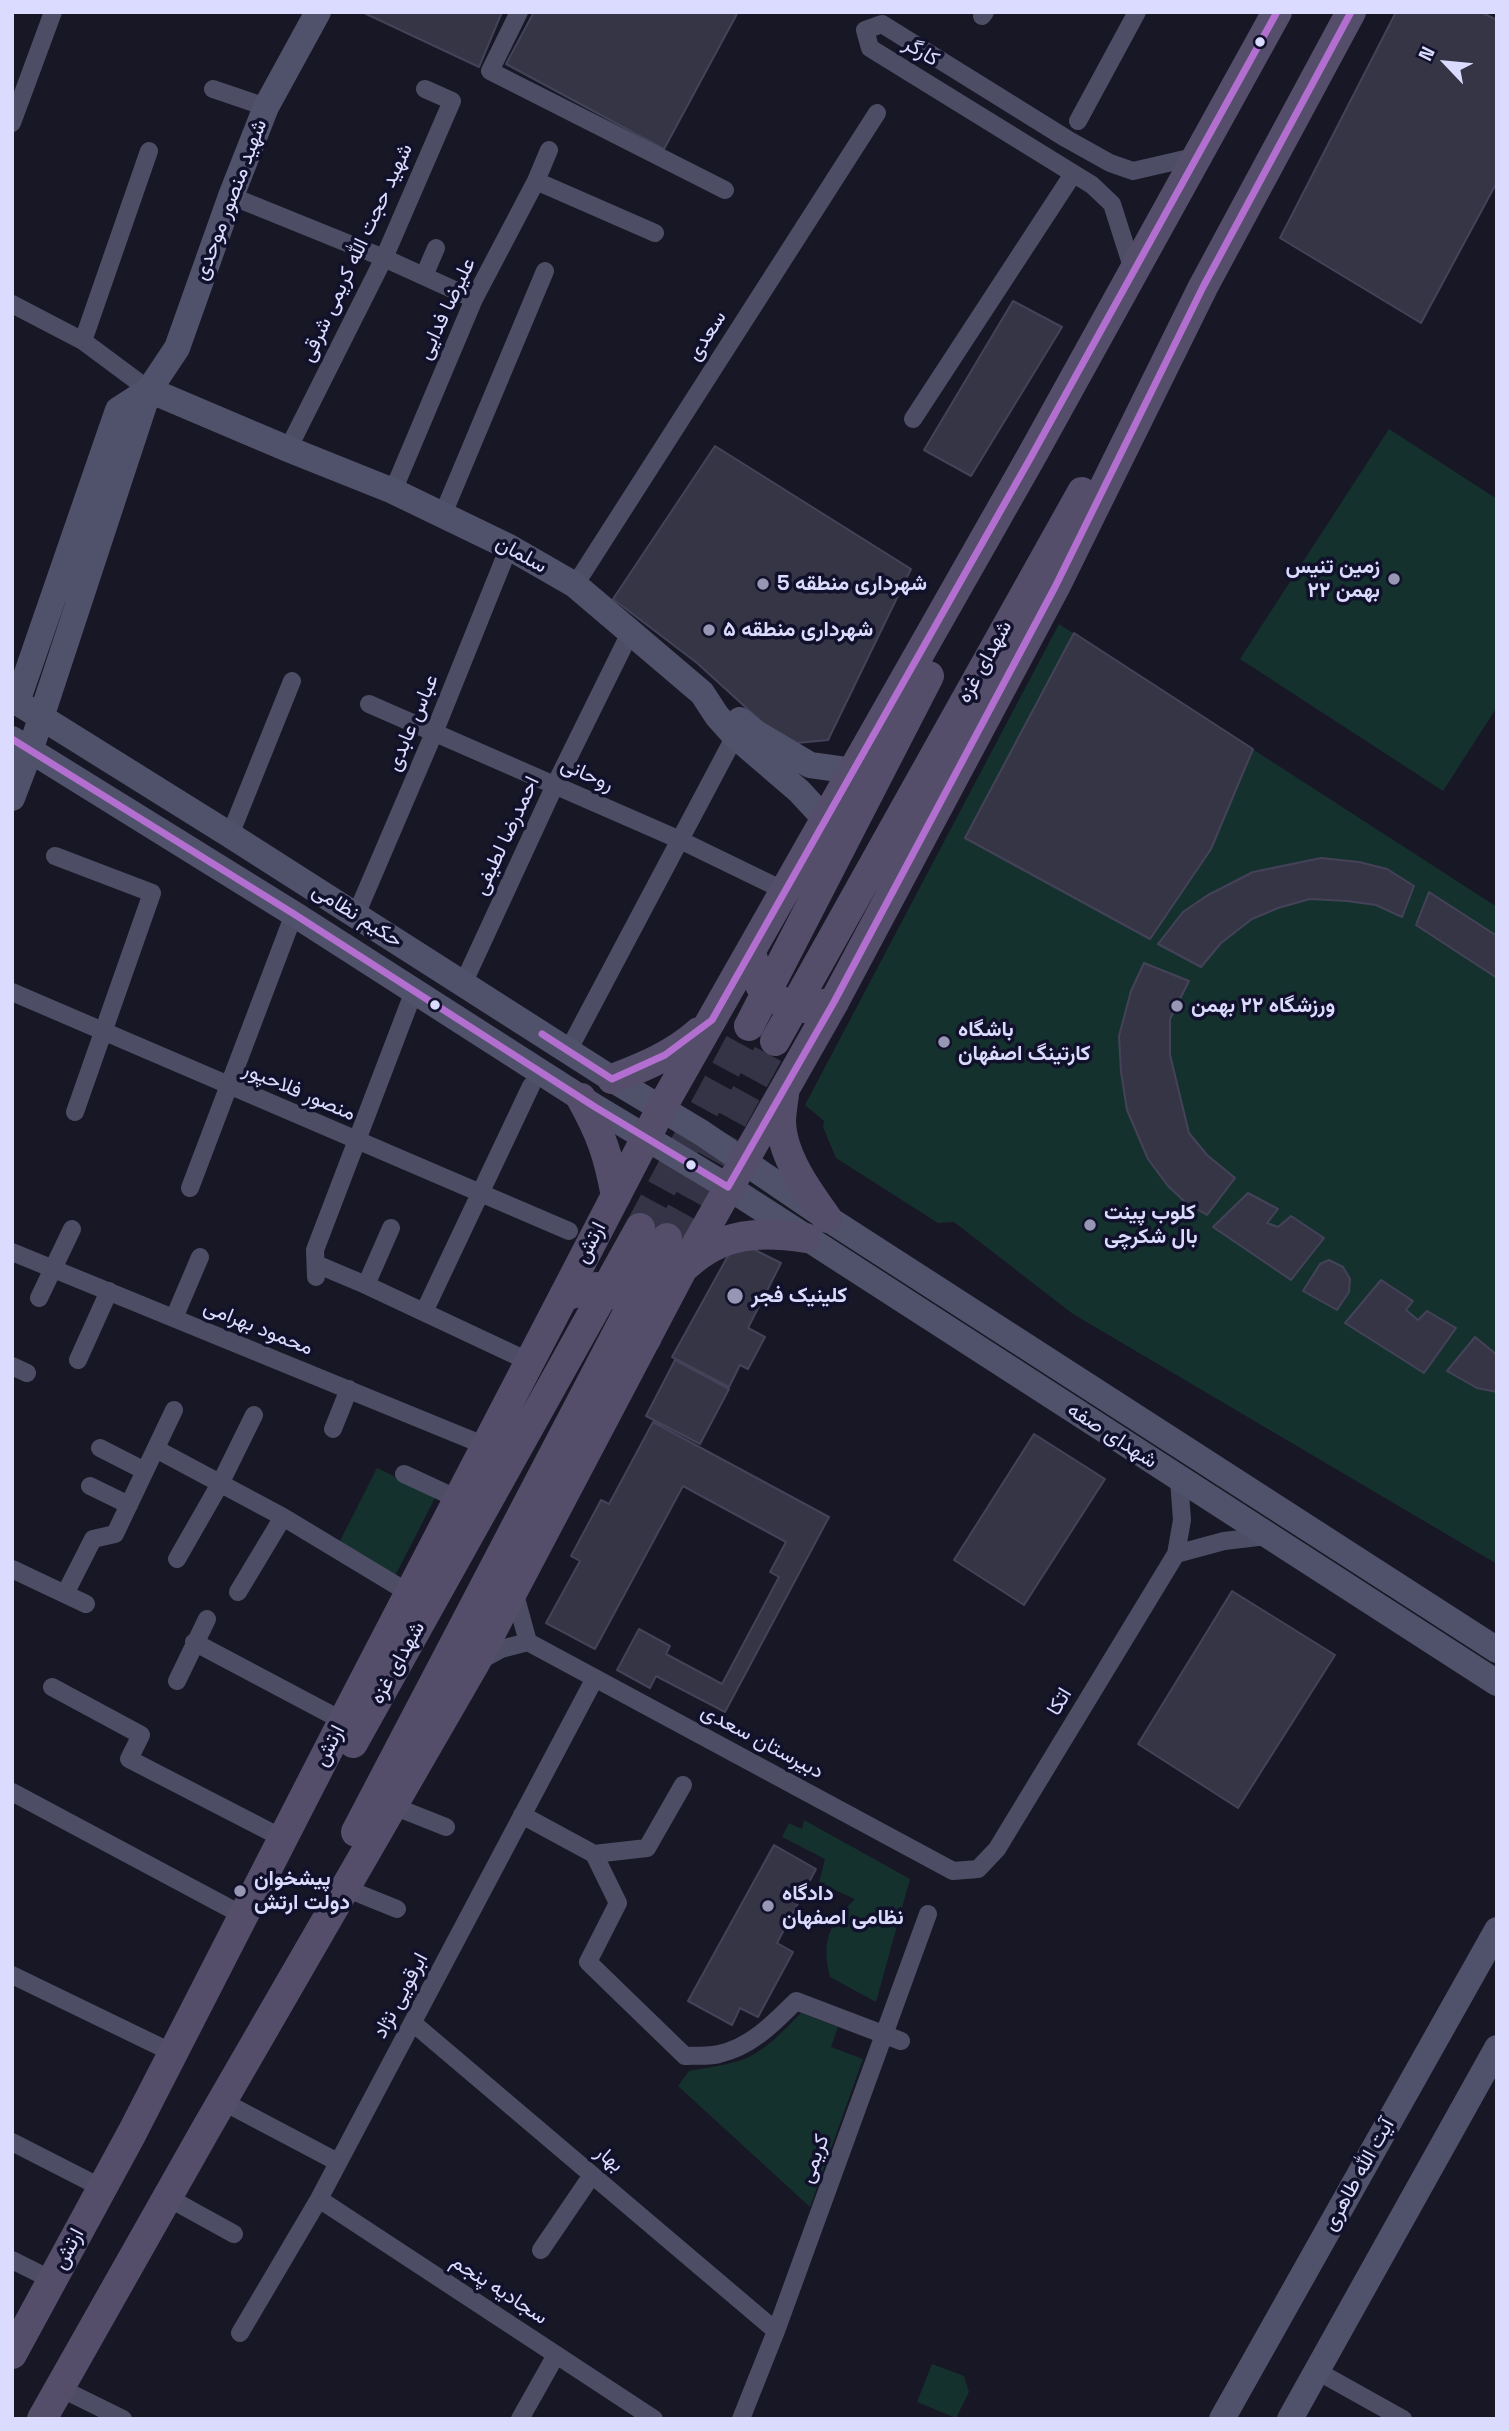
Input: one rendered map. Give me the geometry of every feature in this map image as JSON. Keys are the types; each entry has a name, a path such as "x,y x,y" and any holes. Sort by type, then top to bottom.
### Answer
{"main road":[{"name":"شهید منصور موحدی","path":"12,798 21,745 40,716 149,390 177,348 230,196 266,107 318,12"},
{"path":"1134,273 1277,12"},
{"path":"42,2419 475,1663 682,1270 834,1002 1055,587 1203,287 1351,12"},
{"name":"شهدای غزه","path":"749,1026 1134,273"},
{"name":"ارتش","path":"12,2354 132,2133 646,1137 637,1094 712,1020 1134,273"},
{"name":"شهدای غزه","path":"775,1041 1048,548 1203,287"},
{"name":"شهید منصور موحدی","path":"14,701 118,410 149,390"},
{"name":"سلمان","path":"149,390 393,491 509,547 575,585 702,693 717,716 735,736 799,791 825,819"},
{"path":"702,693 725,707 756,733 822,775 824,783 820,791 812,794 799,791"},
{"name":"حکیم نظامی","path":"14,701 743,1160"},
{"name":"حکیم نظامی","path":"21,745 414,991 535,1078 581,1098 728,1187"},
{"path":"810,765 853,771"},
{"path":"751,952 760,985 780,1001 804,1008 834,1002"},
{"path":"618,1121 634,1121 640,1116 643,1108 637,1094 649,1066 682,1046 712,1020"},
{"path":"682,1270 703,1250 726,1240 816,1228 781,1125 784,1093"},
{"path":"581,1098 608,1154 616,1196"},
{"name":"شهدای صفه","path":"743,1160 816,1228 1179,1479 1497,1683"},
{"name":"شهدای صفه","path":"728,1187 816,1228 1497,1650"},
{"name":"شهدای غزه","path":"132,2133 304,1831 653,1233 266,2004 206,2129"},
{"path":"564,1296 596,1287 620,1296 638,1311 646,1339"},
{"name":"آیت الله طاهری","path":"1222,2419 1497,1930"},
{"path":"1290,2419 1497,2048"}],"street":[{"path":"12,123 52,12"},
{"path":"519,12 490,71 725,190"},
{"path":"1078,121 1137,12"},
{"name":"کارگر","path":"1134,273 1112,204 1092,185 870,48 865,30 882,24 1110,163 1133,171 1199,156"},
{"path":"213,89 266,107"},
{"name":"شهید حجت الله کریمی شرقی","path":"288,449 384,258 452,102 425,89"},
{"name":"سعدی","path":"575,585 877,113"},
{"name":"علیرضا فدایی","path":"393,491 474,299 536,181 549,149"},
{"path":"83,341 149,151"},
{"path":"913,419 1073,174"},
{"path":"536,181 655,233"},
{"path":"230,196 384,258 474,299"},
{"path":"424,276 436,248"},
{"path":"443,514 545,271"},
{"path":"12,304 83,341 149,390"},
{"name":"عباس عابدی","path":"356,915 434,733 509,547"},
{"name":"احمدرضا لطیفی","path":"463,984 555,785 630,633"},
{"path":"230,835 292,681"},
{"name":"روحانی","path":"369,704 680,840 785,891"},
{"path":"568,1051 735,736"},
{"path":"55,856 152,893 75,1112"},
{"path":"190,1188 294,914"},
{"path":"414,991 315,1250 316,1271 366,1285 530,1362"},
{"name":"منصور فلاحپور","path":"12,992 569,1231"},
{"path":"424,1312 535,1078"},
{"path":"366,1285 391,1228"},
{"path":"39,1298 72,1229"},
{"name":"محمود بهرامی","path":"12,1252 486,1446"},
{"path":"174,1318 200,1256"},
{"path":"78,1360 108,1291"},
{"path":"333,1429 349,1390"},
{"path":"65,1594 93,1539 115,1534 174,1410"},
{"path":"177,1559 221,1482 254,1415"},
{"path":"100,1448 145,1471"},
{"path":"156,1449 283,1517 409,1593"},
{"path":"404,1474 458,1499"},
{"path":"1179,1479 1182,1520 1176,1554 1224,1541 1267,1536"},
{"path":"90,1486 129,1505"},
{"path":"238,1592 283,1517"},
{"name":"اتکا","path":"978,1869 997,1849 1176,1554"},
{"path":"12,1569 86,1604"},
{"path":"475,1663 501,1650 528,1642 514,1590"},
{"path":"177,1681 207,1619"},
{"path":"194,1642 343,1721"},
{"name":"دبیرستان سعدی","path":"528,1642 953,1871 978,1869"},
{"name":"ابرقویی نژاد","path":"240,2333 319,2199 595,1678"},
{"path":"52,1687 141,1735 129,1759 284,1839"},
{"path":"522,1815 594,1854 647,1848 682,1785"},
{"path":"12,1792 244,1916"},
{"path":"393,1806 446,1827"},
{"path":"594,1854 618,1903 588,1962 685,2056 718,2054 743,2046 774,2024 796,2000 893,2037"},
{"path":"345,1888 397,1909"},
{"name":"کریمی","path":"741,2419 893,2037 928,1913"},
{"path":"12,1975 173,2053"},
{"name":"بهار","path":"412,2023 776,2331"},
{"path":"222,2101 337,2164"},
{"path":"12,2142 102,2188"},
{"path":"541,2250 592,2175"},
{"path":"167,2197 234,2234"},
{"name":"سجادیه پنجم","path":"319,2199 654,2419"},
{"path":"12,2260 52,2280"},
{"path":"520,2419 556,2355"},
{"path":"1317,2371 1403,2419"},
{"path":"60,2388 113,2417"}],"green space":[{"name":"زمین تنیس ۲۲ بهمن","path":"1389,429 1497,499 1497,707 1443,791 1240,659"},
{"name":"ورزشگاه ۲۲ بهمن","path":"1059,624 1497,907 1497,1564 1073,1314 954,1222 938,1223 836,1158 823,1127 824,1121 805,1105"},
{"path":"377,1468 436,1496 394,1578 338,1545"},
{"path":"804,1820 910,1879 876,2002 830,1977 826,1953 829,1934 833,1925 855,1899 819,1883 825,1859 782,1837 789,1823 802,1829"},
{"path":"801,2013 838,2027 831,2047 863,2059 810,2207 678,2086 689,2071 735,2062 756,2053"},
{"path":"932,2364 964,2376 969,2392 956,2418 917,2402"}],"building":[{"path":"362,12 502,12 479,67"},
{"path":"534,12 738,12 664,149 506,64"},
{"path":"1396,12 1481,12 1497,20 1497,182 1421,323 1280,238"},
{"path":"1013,301 1062,327 971,476 924,450"},
{"name":"شهرداری منطقه 5","path":"715,446 911,569 828,740 786,744 697,663 613,599"},
{"path":"1074,633 1253,749 1211,849 1150,939 965,838"},
{"path":"1321,858 1359,862 1387,869 1414,886 1402,917 1376,905 1310,899 1252,919 1221,943 1201,967 1158,944 1183,912 1208,895 1253,872"},
{"path":"1429,892 1497,936 1497,978 1416,925"},
{"path":"1144,963 1189,981 1170,1019 1170,1055 1189,1133 1207,1155 1235,1178 1207,1215 1185,1202 1168,1186 1148,1159 1127,1110 1119,1036 1131,991"},
{"path":"1248,1193 1278,1209 1267,1223 1278,1227 1291,1216 1324,1238 1291,1280 1213,1227"},
{"name":"کلینیک فجر","path":"743,1244 781,1263 748,1328 765,1337 748,1369 740,1365 729,1387 672,1357 734,1245"},
{"path":"1329,1260 1343,1267 1350,1279 1349,1292 1337,1310 1303,1291 1320,1264"},
{"path":"1381,1280 1413,1301 1406,1310 1418,1320 1427,1311 1456,1328 1424,1373 1345,1323"},
{"path":"1475,1337 1497,1355 1497,1392 1477,1388 1447,1371"},
{"path":"675,1360 729,1389 700,1444 646,1416"},
{"path":"653,1422 829,1517 725,1712 656,1676 650,1688 617,1670 639,1629 670,1646 666,1654 722,1684 779,1577 770,1572 786,1542 683,1486 595,1649 546,1623 580,1561 571,1556 601,1500 609,1504"},
{"path":"1034,1434 1105,1479 1024,1605 954,1560"},
{"path":"1232,1591 1335,1655 1238,1808 1138,1744"},
{"name":"دادگاه نظامی اصفهان","path":"774,1845 816,1869 777,1943 793,1952 758,2017 740,2008 732,2025 688,2001"}],"tunnel":[{"path":"640,1228 749,1026"},
{"path":"667,1238 775,1041"}],"transit line":[{"path":"542,1034 612,1079 665,1055 712,1020 1031,457 1277,12"},
{"path":"12,739 294,914 595,1107 728,1187 834,1002 1055,587 1203,287 1351,12"}],"place":[{"name":"زمین تنیس ۲۲ بهمن","path":"1394,579"},
{"name":"شهرداری منطقه 5","path":"763,584"},
{"name":"شهرداری منطقه ۵","path":"709,630"},
{"name":"ورزشگاه ۲۲ بهمن","path":"1177,1006"},
{"name":"باشگاه کارتینگ اصفهان","path":"944,1042"},
{"name":"کلوب پینت بال شکرچی","path":"1090,1225"},
{"name":"کلینیک فجر","path":"735,1296"},
{"name":"پیشخوان دولت ارتش","path":"240,1891"},
{"name":"دادگاه نظامی اصفهان","path":"768,1906"}]}
